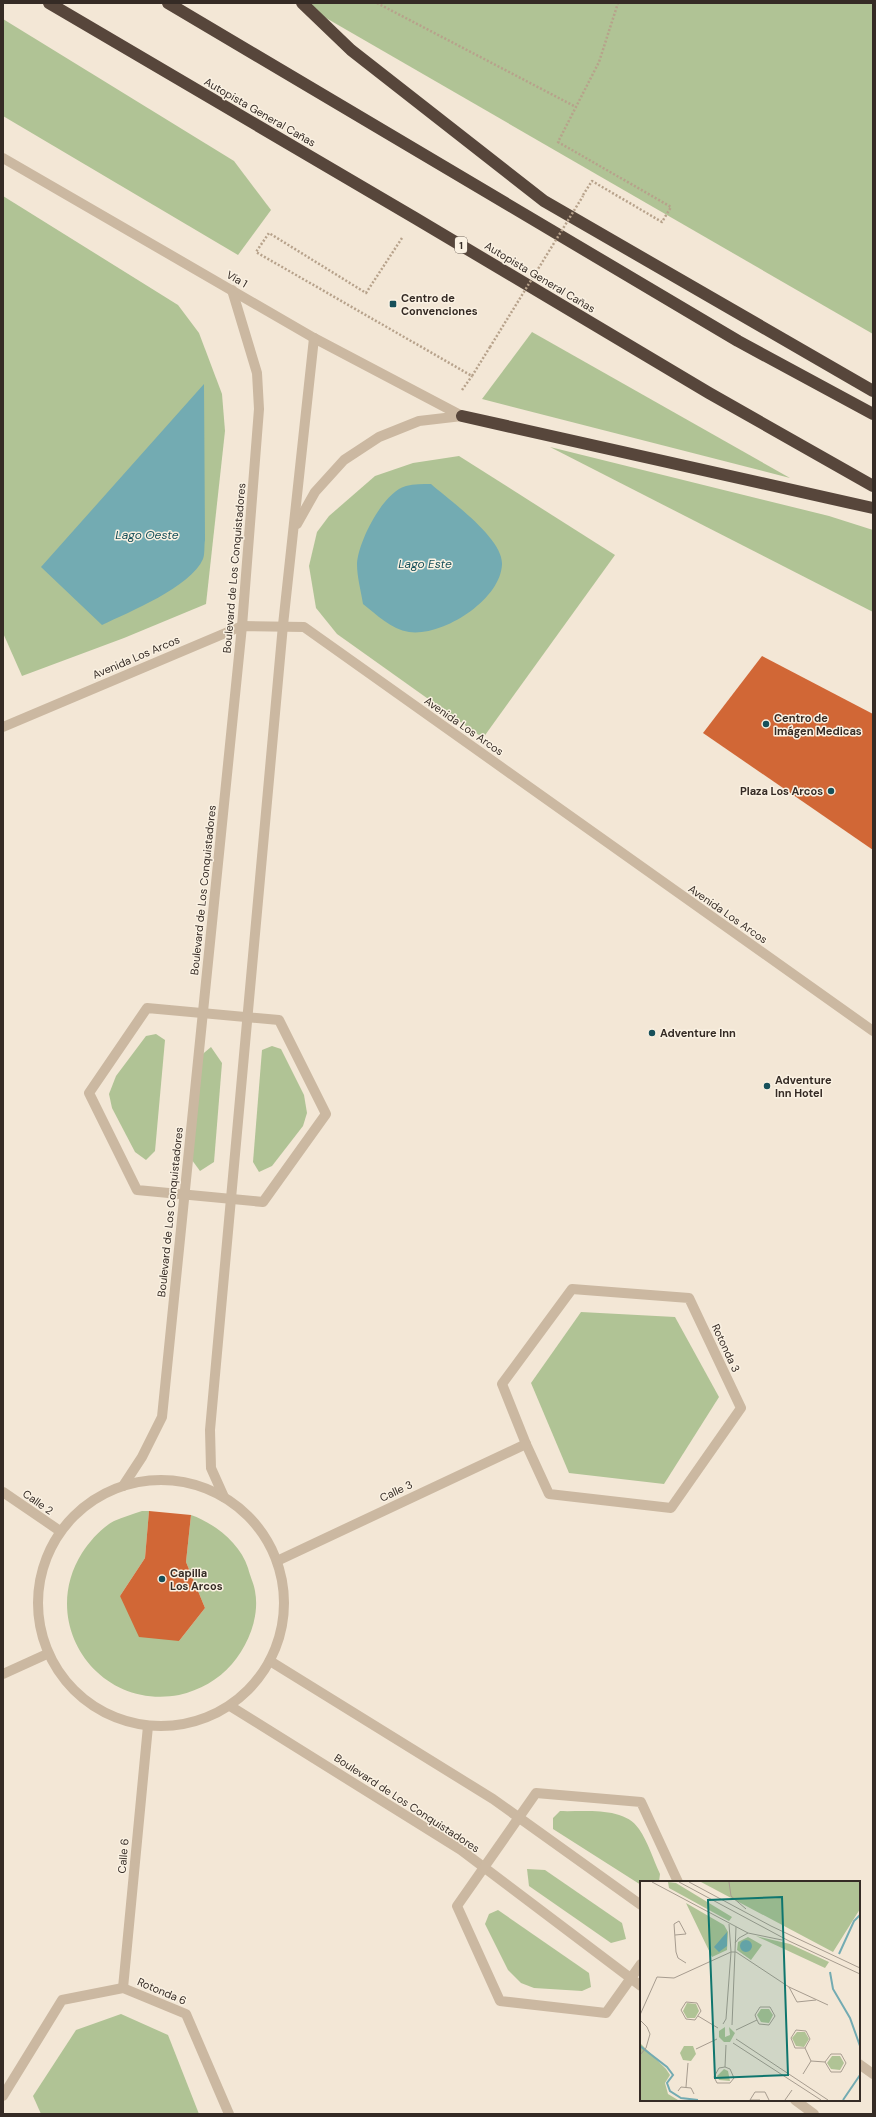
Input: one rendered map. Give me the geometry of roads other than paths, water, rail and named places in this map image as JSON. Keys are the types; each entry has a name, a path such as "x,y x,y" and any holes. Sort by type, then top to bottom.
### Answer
{"highway":[{"name":"Autopista General Cañas","path":"49,3 709,393 873,486"},
{"path":"168,3 738,341 873,414"},
{"path":"302,3 351,50 544,201 873,392"},
{"path":"462,416 873,508"}],"street":[{"name":"Vía 1","path":"3,158 314,338 462,416"},
{"name":"Boulevard de Los Conquistadores","path":"123,1486 142,1457 162,1417 242,626 259,409 257,373 232,290"},
{"path":"224,1497 211,1468 210,1430 283,625 314,338"},
{"path":"294,528 315,492 350,456 379,437 419,421 462,416"},
{"name":"Avenida Los Arcos","path":"3,727 242,626 283,625 304,627 873,1032"},
{"path":"148,1008 248,1017 280,1020 326,1114 263,1202 137,1190 89,1093 148,1008"},
{"name":"Rotonda 3","path":"572,1289 690,1298 741,1408 671,1508 549,1494 526,1444 502,1384 572,1289"},
{"name":"Calle 3","path":"277,1561 526,1444"},
{"path":"157,1480 192,1484 224,1497 256,1524 277,1561 285,1595 282,1629 270,1661 253,1686 230,1706 205,1719 177,1726 148,1726 106,1714 72,1689 48,1654 37,1612 41,1570 60,1531 88,1503 123,1486 157,1480"},
{"name":"Calle 2","path":"3,1492 60,1531"},
{"path":"3,1674 48,1654"},
{"path":"270,1661 492,1799 640,1904"},
{"name":"Boulevard de Los Conquistadores","path":"230,1706 462,1850 640,1985"},
{"name":"Calle 6","path":"123,1988 148,1726"},
{"path":"640,1965 606,2013 500,2001 457,1906 536,1793 641,1802 678,1881"},
{"name":"Rotonda 6","path":"3,2096 62,2000 123,1988 186,2014 229,2114"},
{"path":"860,2065 873,2074"},
{"path":"796,2101 814,2114"}],"water":[{"name":"Lago Oeste","path":"204,384 205,540 203,559 186,579 173,589 143,606 102,625 41,567"},
{"name":"Lago Este","path":"415,484 431,484 462,509 485,531 500,554 502,564 499,577 492,591 481,603 468,613 437,629 422,632 409,632 390,625 363,604 358,579 358,555 373,519 397,490"}],"place":[{"name":"Centro de Convenciones","path":"393,304"},
{"name":"Centro de Imágen Medicas","path":"766,724"},
{"name":"Plaza Los Arcos","path":"831,791"},
{"name":"Adventure Inn","path":"652,1033"},
{"name":"Adventure Inn Hotel","path":"767,1086"},
{"name":"Capilla Los Arcos","path":"162,1579"}]}
